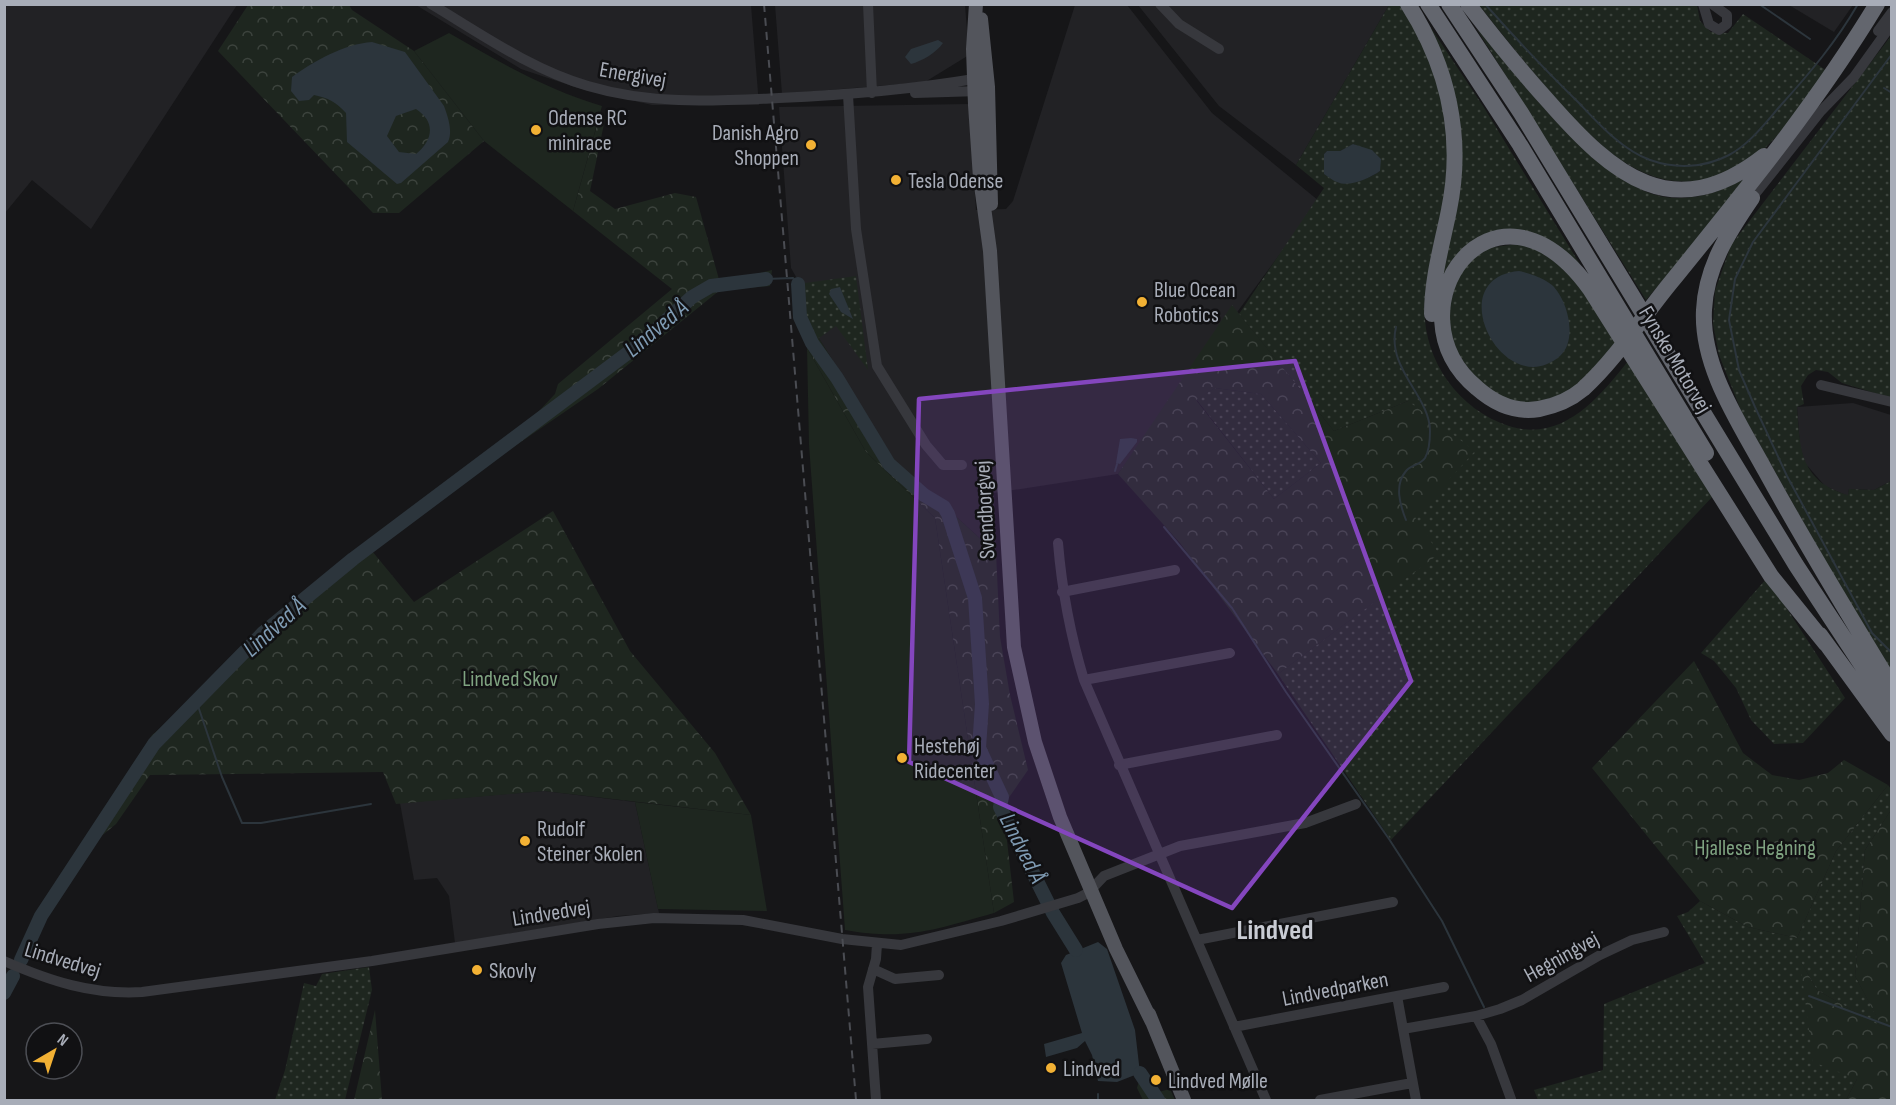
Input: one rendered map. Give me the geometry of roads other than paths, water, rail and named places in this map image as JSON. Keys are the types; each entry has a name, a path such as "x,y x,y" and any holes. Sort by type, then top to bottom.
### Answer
{"highway":[{"path":"1408,4 1440,67 1454,123 1455,182 1434,276 1432,301 1433,326 1439,351 1450,373 1479,404 1518,420 1557,416 1592,395 1606,371 1673,288 1800,119 1848,52 1877,4"},
{"name":"Fynske Motorvej","path":"1428,4 1520,145 1756,536 1826,644 1892,734"},
{"name":"Fynske Motorvej","path":"1449,4 1521,113 1796,565 1892,711"},
{"path":"1467,4 1564,119 1612,165 1634,179 1661,188 1681,190 1722,183 1745,172 1768,154 1800,119"},
{"path":"1673,288 1752,198"},
{"path":"1752,198 1727,235 1707,284 1704,310 1705,334 1713,368 1736,417 1810,554 1892,686"},
{"path":"1606,371 1569,400 1554,406 1519,410 1489,399 1472,384 1458,366 1447,345 1442,322 1443,300 1448,279 1459,262 1470,250 1512,236 1540,241 1564,258 1590,289 1771,576 1826,644"}],"main road":[{"name":"Svendborgvej","path":"978,4 980,178 990,250 1013,637 1028,714 1041,764 1068,814 1093,886 1124,945 1184,1101"},
{"name":"Svendborgvej","path":"979,88 991,201 990,250"}],"street":[{"name":"Energivej","path":"431,4 546,70 586,86 617,94 682,102 979,88"},
{"path":"868,4 873,93"},
{"path":"1160,4 1179,24 1219,49"},
{"path":"1703,4 1709,24 1719,30 1727,24 1727,15 1712,4"},
{"path":"1752,198 1821,111 1892,12"},
{"path":"1821,111 1854,77 1892,24"},
{"path":"848,95 856,229 877,366 926,446 943,465 962,465"},
{"path":"1821,385 1892,402"},
{"path":"1058,543 1062,592 1071,637 1084,680 1157,854 1197,940 1266,1101"},
{"path":"1062,592 1175,570"},
{"path":"1084,680 1230,653"},
{"path":"1119,765 1277,735"},
{"path":"1093,886 1107,874 1180,846 1305,823 1356,804"},
{"name":"Lindvedvej","path":"4,961 83,990 114,994 372,961 598,924 654,918 743,921 877,944 916,943 1078,898 1093,886"},
{"path":"1197,940 1394,902"},
{"name":"Hegningvej","path":"1403,1029 1476,1016 1522,1000 1600,955 1632,940 1664,932"},
{"path":"876,1101 868,987 877,944"},
{"path":"873,969 895,979 939,975"},
{"name":"Lindvedparken","path":"1234,1027 1444,987"},
{"path":"1397,996 1416,1101"},
{"path":"1476,1016 1491,1044 1511,1099"},
{"path":"872,1044 927,1039"},
{"path":"1320,1101 1412,1083"}],"waterway":[{"path":"1485,4 1543,67 1603,128 1621,143 1650,160 1680,166 1710,163 1729,155 1751,139 1822,57 1858,4"},
{"path":"1759,4 1810,39"},
{"path":"1892,54 1753,242 1735,279 1729,320 1739,370 1787,476 1872,633 1892,653"},
{"path":"1884,88 1892,93"},
{"name":"Lindved Å","path":"766,279 793,278 798,284"},
{"name":"Lindved Å","path":"21,960 41,916 154,744 263,633 353,559 645,340 692,297 711,286 766,279"},
{"name":"Lindved Å","path":"798,284 800,317 812,343 837,378 889,464 924,495 944,507 948,514 975,598 982,704 979,748 1002,797 1000,807 1053,913 1076,950"},
{"path":"1396,327 1397,356 1423,406 1430,431 1425,458 1410,467 1400,482 1400,502 1406,520"},
{"path":"1115,471 1117,464"},
{"path":"1164,527 1232,608 1286,692 1389,839 1442,921 1484,1007"},
{"path":"196,700 222,777 242,823 261,823 371,804"},
{"name":"Lindved Å","path":"4,993 13,976"},
{"path":"1809,996 1892,1027"},
{"name":"Lindved Å","path":"1140,1073 1158,1100"},
{"path":"1098,1094 1098,1100"}],"railway":[{"path":"764,4 856,1100"}],"place":[{"name":"Odense RC minirace","path":"536,130"},
{"name":"Danish Agro Shoppen","path":"811,145"},
{"name":"Tesla Odense","path":"896,180"},
{"name":"Blue Ocean Robotics","path":"1142,302"},
{"name":"Hestehøj Ridecenter","path":"902,758"},
{"name":"Rudolf Steiner Skolen","path":"525,841"},
{"name":"Skovly","path":"477,970"},
{"name":"Lindved","path":"1051,1068"},
{"name":"Lindved Mølle","path":"1156,1080"}],"district":[{"name":"Lindved","path":"1275,929"}],"park label":[{"name":"Lindved Skov","path":"510,678"},
{"name":"Hjallese Hegning","path":"1755,847"}]}
